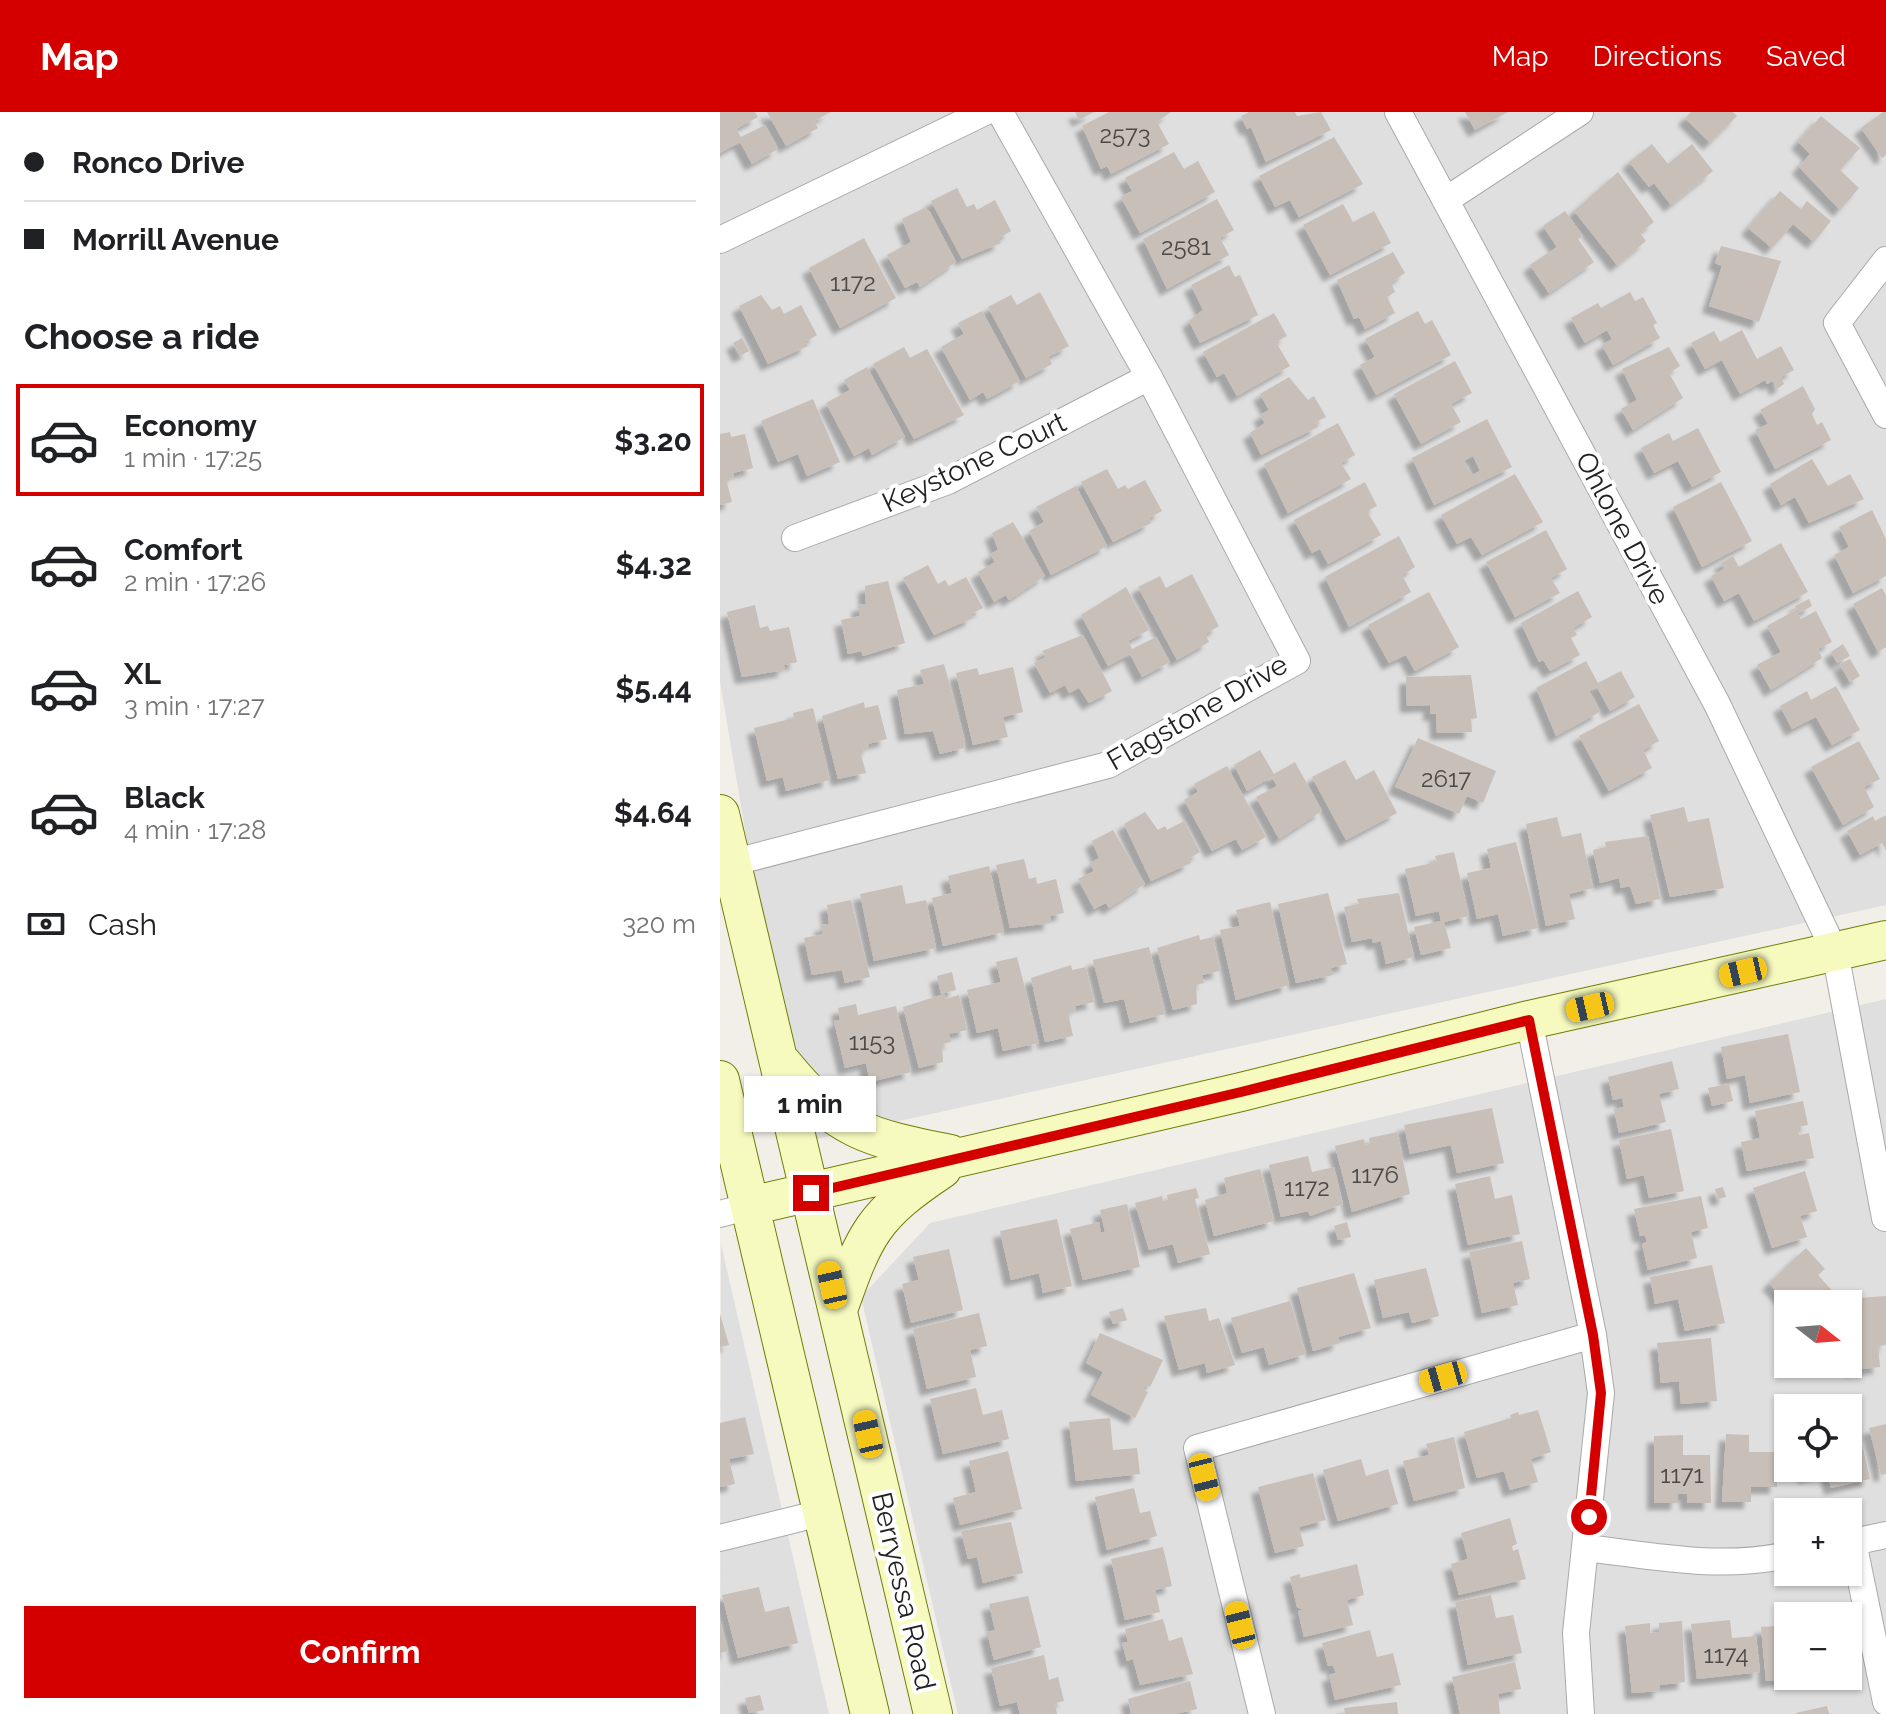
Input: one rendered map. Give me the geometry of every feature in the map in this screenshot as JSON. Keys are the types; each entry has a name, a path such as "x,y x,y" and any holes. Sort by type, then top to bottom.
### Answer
{"main road":[{"name":"Berryessa Road","path":"720,814 933,1714"},
{"path":"735,1210 1241,1092 1529,1020 1886,940"},
{"path":"777,1057 804,1090 841,1122 894,1143 961,1156"},
{"path":"720,1080 735,1210 821,1513 870,1714"},
{"path":"838,1310 866,1237 882,1215 907,1192 961,1156"}],"street":[{"path":"720,240 985,112"},
{"name":"Flagstone Drive","path":"731,863 1108,765 1297,661 1149,377 1000,112"},
{"name":"Ohlone Drive","path":"1398,112 1717,704 1835,952 1885,1218"},
{"path":"1446,200 1580,112"},
{"path":"1886,260 1837,323 1886,415"},
{"name":"Keystone Court","path":"795,538 948,481 1149,377"},
{"path":"1529,1020 1593,1335 1601,1393 1576,1633 1581,1714"},
{"path":"1262,1714 1197,1448 1593,1335"},
{"path":"720,1538 821,1513"},
{"path":"1862,1540 1886,1535"},
{"path":"1586,1548 1693,1562 1759,1562 1774,1558"},
{"path":"1861,1586 1886,1702"}],"shaded area":[{"path":"720,112 1886,112 1886,905 798,1143 720,682"},
{"path":"1886,999 1886,1714 958,1714 861,1297 930,1223"},
{"path":"721,1244 829,1714 720,1714"}],"building":[{"path":"720,112 755,112 758,117 736,129 741,137 765,125 778,149 752,164 740,142 720,153"},
{"path":"767,112 831,112 814,121 818,128 786,146"},
{"path":"1075,112 1094,112 1079,120"},
{"path":"1109,112 1171,112 1157,122 1169,144 1111,174 1107,166 1101,169 1082,126"},
{"path":"1249,112 1295,112 1297,116 1321,112 1331,130 1266,162 1251,127 1247,129 1241,116"},
{"path":"1465,112 1508,112 1475,130"},
{"path":"1691,112 1733,112 1737,116 1710,143 1685,118"},
{"path":"1886,112 1886,155 1882,158 1861,128"},
{"path":"1821,116 1860,148 1840,170 1859,188 1840,210 1799,167 1810,154 1798,142"},
{"path":"1334,137 1363,184 1299,217 1290,200 1275,207 1259,176"},
{"path":"1652,144 1668,164 1692,144 1713,171 1671,205 1654,183 1649,187 1629,162"},
{"path":"1174,152 1184,169 1198,161 1215,192 1140,233 1121,197 1132,191 1125,178"},
{"path":"1618,172 1654,222 1640,233 1646,241 1617,265 1574,211"},
{"path":"957,188 967,207 974,204 977,210 995,200 1011,231 999,238 1001,243 962,259 931,201"},
{"path":"1780,191 1801,209 1807,201 1831,221 1814,242 1793,224 1772,248 1748,228"},
{"path":"1217,199 1234,230 1220,238 1229,255 1167,289 1143,239"},
{"path":"1343,204 1353,222 1374,211 1391,243 1330,275 1303,225"},
{"path":"924,208 930,212 956,262 920,287 917,282 905,288 887,255 911,242 902,219"},
{"path":"1565,211 1583,236 1578,239 1594,262 1549,293 1530,265 1557,247 1543,226"},
{"path":"864,238 896,298 840,328 809,268"},
{"path":"1721,246 1781,261 1759,322 1709,306 1722,266 1715,263"},
{"path":"1393,252 1405,273 1391,283 1395,292 1387,297 1395,313 1365,329 1359,317 1354,319 1337,280"},
{"path":"1229,265 1235,277 1240,275 1258,315 1200,343 1189,321 1203,310 1191,285"},
{"path":"1040,292 1069,346 1048,357 1052,364 1026,378 988,307 1011,295 1017,305"},
{"path":"1630,292 1635,301 1643,297 1657,323 1653,325 1660,338 1613,365 1602,345 1612,339 1607,330 1585,343 1571,318 1598,303 1601,308"},
{"path":"761,295 772,310 780,306 784,314 801,305 817,335 805,342 808,346 768,364 739,306"},
{"path":"982,311 1020,381 987,399 983,392 970,400 941,347 964,334 958,323"},
{"path":"1418,311 1425,324 1432,320 1451,355 1376,395 1360,365 1375,357 1365,339"},
{"path":"1274,313 1287,336 1276,342 1290,366 1237,396 1224,373 1217,377 1203,352"},
{"path":"1742,330 1757,359 1781,346 1794,370 1781,377 1784,384 1777,389 1773,381 1767,384 1765,380 1740,394 1722,360 1705,369 1691,343 1714,331 1720,342"},
{"path":"742,338 749,351 740,356 733,343"},
{"path":"904,347 910,358 927,349 964,415 914,439 873,364"},
{"path":"1669,347 1680,366 1669,373 1683,398 1633,430 1621,409 1637,400 1622,369"},
{"path":"1455,361 1472,393 1451,404 1461,422 1421,444 1394,394"},
{"path":"867,367 905,437 872,455 869,448 854,456 826,403 850,390 844,380"},
{"path":"1289,377 1308,400 1314,396 1326,417 1316,422 1318,427 1261,455 1250,433 1265,423 1260,415 1269,410 1260,394"},
{"path":"1803,386 1815,409 1812,414 1817,425 1822,422 1831,440 1775,469 1755,430 1768,424 1760,410"},
{"path":"813,399 840,462 807,476 798,454 778,462 761,421"},
{"path":"1487,419 1512,467 1434,505 1412,458","holes":["1473,456 1480,471 1472,475 1464,461"]},
{"path":"1338,423 1355,455 1341,463 1351,479 1288,513 1264,464"},
{"path":"1698,428 1721,472 1692,487 1678,461 1654,473 1641,448 1669,433 1673,441"},
{"path":"730,432 731,437 745,434 753,468 733,473 734,478 726,479 732,502 720,505 720,434"},
{"path":"1812,459 1828,486 1850,474 1864,499 1809,523 1795,497 1781,505 1770,484"},
{"path":"1107,469 1118,489 1125,485 1128,489 1145,480 1162,511 1149,518 1151,523 1113,542 1081,482"},
{"path":"1515,474 1543,522 1482,555 1471,537 1457,544 1441,515"},
{"path":"1365,482 1377,506 1367,511 1381,535 1328,564 1320,549 1312,553 1294,520"},
{"path":"1721,482 1752,541 1702,567 1673,507"},
{"path":"1076,486 1107,546 1051,575 1029,531 1044,522 1036,507"},
{"path":"1872,510 1886,539 1886,576 1853,593 1834,555 1849,547 1839,527"},
{"path":"1013,522 1045,576 1009,600 1006,595 994,602 978,572 995,562 990,554 998,550 992,533"},
{"path":"1546,530 1567,569 1551,578 1560,593 1515,617 1486,562"},
{"path":"1399,536 1415,567 1402,575 1411,592 1349,627 1325,577"},
{"path":"1781,543 1808,592 1754,621 1739,593 1724,601 1711,576 1724,569 1721,563 1733,556 1739,567"},
{"path":"928,565 938,584 945,580 949,586 966,577 983,608 971,614 973,618 934,635 903,578"},
{"path":"1192,574 1219,626 1205,634 1209,642 1177,660 1138,587 1160,576 1166,588"},
{"path":"888,581 905,643 863,656 861,651 848,654 841,620 860,616 858,605 866,604 865,586"},
{"path":"1126,587 1149,630 1128,641 1132,649 1156,637 1170,662 1142,677 1130,654 1108,666 1081,615"},
{"path":"1882,588 1886,595 1886,647 1878,652 1853,604"},
{"path":"1578,591 1592,617 1573,628 1577,635 1571,638 1580,655 1550,671 1543,660 1539,662 1521,623"},
{"path":"1429,592 1459,647 1415,671 1406,655 1389,663 1368,625"},
{"path":"1809,599 1812,606 1799,613 1795,606"},
{"path":"755,605 760,628 768,626 770,631 789,627 797,662 784,665 785,670 742,677 727,612"},
{"path":"1796,610 1801,619 1816,611 1832,642 1818,649 1822,658 1771,690 1757,665 1781,652 1767,626"},
{"path":"1083,635 1112,691 1089,703 1079,688 1069,693 1065,685 1050,693 1034,663 1046,657 1042,651"},
{"path":"1843,644 1850,656 1837,663 1831,652"},
{"path":"1850,659 1860,676 1850,682 1840,664"},
{"path":"1586,661 1598,683 1621,671 1635,697 1610,711 1597,687 1589,691 1600,712 1556,736 1536,688"},
{"path":"944,664 965,741 964,748 940,754 933,731 905,734 897,690 924,684 920,670"},
{"path":"1013,667 1023,712 1003,717 1008,737 973,745 956,673 977,668 979,675"},
{"path":"1471,675 1477,718 1471,719 1472,732 1437,733 1436,714 1430,714 1430,705 1407,706 1406,677"},
{"path":"1836,686 1860,730 1832,745 1816,717 1792,729 1780,706 1807,691 1811,700"},
{"path":"864,702 865,708 878,705 887,739 868,744 869,749 860,751 866,773 838,779 822,716"},
{"path":"1639,704 1659,741 1643,750 1652,768 1609,791 1579,736"},
{"path":"813,708 830,780 786,791 783,777 767,781 754,728 794,718 793,713"},
{"path":"1418,738 1496,771 1483,803 1467,796 1459,814 1395,787"},
{"path":"1859,741 1880,779 1864,787 1874,807 1843,825 1811,767"},
{"path":"1260,750 1274,774 1295,762 1322,811 1279,839 1256,797 1277,786 1272,777 1247,791 1234,765"},
{"path":"1345,760 1356,780 1374,770 1397,813 1346,840 1312,777"},
{"path":"1227,766 1266,837 1242,850 1236,839 1212,851 1184,800 1198,792 1194,784"},
{"path":"1684,807 1688,822 1709,818 1724,888 1670,897 1650,815"},
{"path":"1145,812 1158,830 1165,826 1167,830 1184,821 1200,852 1188,859 1191,863 1151,881 1124,824"},
{"path":"1886,815 1886,851 1882,843 1860,855 1847,831 1873,816 1875,821"},
{"path":"1557,817 1562,837 1581,833 1593,888 1569,894 1575,919 1546,926 1526,824"},
{"path":"1113,830 1145,884 1109,908 1106,903 1094,909 1078,879 1094,871 1090,863 1099,858 1092,841"},
{"path":"1648,836 1660,899 1636,904 1630,886 1621,888 1619,878 1600,883 1593,850 1606,847 1605,842"},
{"path":"1516,842 1538,928 1503,936 1498,914 1477,919 1467,873 1491,868 1487,849"},
{"path":"1454,852 1469,916 1444,922 1451,948 1421,955 1414,927 1441,921 1439,911 1416,916 1405,869 1437,862 1435,856"},
{"path":"1024,859 1029,879 1036,877 1037,884 1056,879 1064,913 1050,916 1051,923 1010,928 996,865"},
{"path":"989,866 1004,932 943,946 932,898 952,893 948,876"},
{"path":"902,885 906,904 926,900 936,948 874,961 860,894"},
{"path":"1328,893 1347,964 1331,968 1333,975 1296,983 1278,904"},
{"path":"1399,893 1414,957 1386,964 1381,941 1373,943 1372,938 1352,942 1344,907 1359,904 1357,899"},
{"path":"851,900 870,977 845,983 842,970 812,975 804,938 823,934 821,925 829,924 827,905"},
{"path":"1270,902 1289,985 1236,1000 1220,930 1240,926 1236,910"},
{"path":"1199,935 1200,940 1213,937 1220,971 1202,975 1204,983 1196,985 1197,1004 1173,1010 1157,948"},
{"path":"1149,947 1165,1014 1130,1023 1124,999 1104,1003 1093,960"},
{"path":"1017,957 1039,1043 1003,1051 998,1028 977,1033 967,990 1001,982 996,962"},
{"path":"1071,965 1072,970 1086,967 1094,1002 1075,1006 1076,1011 1068,1013 1073,1036 1045,1042 1031,978"},
{"path":"952,972 956,990 941,994 937,976"},
{"path":"944,994 945,999 959,995 967,1030 949,1034 951,1042 942,1044 943,1062 919,1068 903,1007"},
{"path":"856,1004 858,1015 896,1006 911,1072 870,1082 866,1063 845,1068 834,1021 840,1020 838,1008"},
{"path":"1788,1034 1800,1092 1750,1103 1745,1075 1727,1079 1721,1047"},
{"path":"1672,1061 1679,1089 1659,1094 1666,1122 1619,1133 1614,1109 1624,1107 1622,1098 1613,1100 1608,1077"},
{"path":"1729,1084 1733,1101 1712,1106 1708,1088"},
{"path":"1803,1101 1808,1125 1798,1127 1799,1135 1809,1133 1814,1158 1747,1171 1741,1142 1760,1138 1755,1111"},
{"path":"1492,1108 1504,1163 1457,1173 1451,1145 1410,1154 1404,1125"},
{"path":"1671,1129 1684,1191 1649,1198 1644,1175 1627,1179 1619,1140"},
{"path":"1397,1132 1410,1194 1352,1212 1335,1146 1364,1139 1365,1145 1370,1144 1369,1138"},
{"path":"1308,1156 1312,1172 1334,1167 1343,1204 1310,1216 1308,1211 1281,1217 1269,1165"},
{"path":"1260,1169 1274,1221 1214,1236 1205,1200 1227,1193 1224,1178"},
{"path":"1805,1171 1817,1211 1800,1216 1807,1237 1772,1248 1753,1188"},
{"path":"1490,1176 1495,1199 1512,1195 1520,1234 1468,1245 1455,1184"},
{"path":"1723,1187 1726,1197 1718,1199 1715,1189"},
{"path":"1196,1188 1199,1198 1195,1199 1210,1254 1178,1263 1173,1244 1149,1250 1135,1203 1162,1196 1163,1201 1168,1200 1167,1195"},
{"path":"1701,1196 1708,1228 1691,1232 1697,1258 1648,1270 1642,1244 1647,1242 1645,1235 1640,1236 1634,1209"},
{"path":"1127,1204 1140,1267 1083,1280 1070,1229 1099,1222 1101,1233 1105,1232 1100,1210"},
{"path":"1057,1219 1072,1286 1043,1293 1039,1273 1011,1280 1000,1231"},
{"path":"1347,1222 1351,1237 1338,1240 1334,1226"},
{"path":"1522,1241 1530,1279 1513,1283 1518,1305 1482,1313 1469,1252"},
{"path":"1806,1248 1825,1269 1818,1275 1832,1290 1775,1290 1769,1283"},
{"path":"949,1249 963,1310 911,1323 902,1284 919,1280 913,1257"},
{"path":"1712,1265 1725,1323 1685,1331 1678,1299 1655,1304 1650,1277"},
{"path":"1426,1268 1439,1316 1412,1323 1409,1312 1383,1318 1374,1280"},
{"path":"1354,1273 1371,1328 1338,1337 1340,1343 1313,1351 1297,1288"},
{"path":"1886,1296 1886,1345 1878,1346 1880,1367 1862,1369 1862,1298"},
{"path":"1290,1301 1306,1354 1269,1365 1264,1347 1242,1353 1231,1318"},
{"path":"1123,1308 1127,1320 1113,1324 1109,1312"},
{"path":"1206,1308 1209,1321 1219,1318 1235,1365 1207,1373 1205,1363 1179,1370 1164,1316"},
{"path":"979,1313 987,1346 970,1350 976,1377 927,1389 913,1329"},
{"path":"720,1314 729,1345 720,1347"},
{"path":"1100,1333 1163,1360 1150,1387 1145,1385 1143,1390 1148,1392 1135,1418 1091,1395 1103,1372 1086,1363"},
{"path":"1711,1338 1717,1401 1681,1404 1679,1381 1661,1383 1657,1343"},
{"path":"976,1388 983,1415 1002,1410 1009,1439 943,1454 930,1399"},
{"path":"1538,1410 1551,1452 1531,1459 1538,1482 1510,1490 1504,1471 1477,1478 1464,1432 1511,1418 1510,1415 1518,1412 1519,1415"},
{"path":"745,1417 754,1454 729,1459 735,1484 720,1487 720,1423"},
{"path":"1110,1418 1113,1450 1137,1448 1140,1474 1076,1481 1069,1422"},
{"path":"1886,1424 1886,1474 1881,1475 1869,1428"},
{"path":"1726,1434 1749,1435 1749,1452 1774,1452 1774,1482 1777,1482 1777,1487 1751,1487 1751,1502 1722,1502"},
{"path":"1683,1435 1683,1455 1710,1455 1711,1503 1687,1503 1687,1494 1678,1494 1678,1503 1654,1503 1654,1436"},
{"path":"1454,1437 1465,1488 1414,1501 1403,1461 1429,1455 1426,1444"},
{"path":"1862,1444 1870,1479 1862,1481"},
{"path":"1008,1451 1022,1509 960,1525 953,1498 976,1492 969,1461"},
{"path":"1361,1459 1366,1476 1388,1469 1398,1504 1338,1521 1323,1470"},
{"path":"1313,1473 1326,1520 1299,1527 1304,1546 1275,1553 1258,1487"},
{"path":"1830,1482 1857,1482 1831,1488"},
{"path":"1134,1488 1140,1513 1150,1511 1157,1536 1107,1550 1095,1497"},
{"path":"1510,1518 1517,1544 1512,1546 1513,1551 1518,1549 1526,1579 1459,1595 1451,1564 1468,1559 1461,1533"},
{"path":"1011,1522 1023,1573 983,1583 977,1557 968,1559 961,1531"},
{"path":"1163,1547 1172,1586 1155,1590 1160,1612 1125,1620 1111,1559"},
{"path":"1357,1564 1364,1595 1347,1600 1353,1625 1304,1637 1298,1611 1303,1610 1297,1607 1290,1577 1300,1574 1300,1578"},
{"path":"759,1587 765,1612 789,1606 798,1643 738,1658 722,1595"},
{"path":"1491,1595 1496,1618 1513,1615 1522,1653 1468,1665 1455,1602"},
{"path":"1028,1596 1041,1647 994,1660 987,1632 995,1630 989,1604"},
{"path":"1163,1619 1169,1641 1182,1637 1193,1674 1140,1685 1133,1659 1127,1661 1122,1643 1128,1642 1125,1629"},
{"path":"1730,1620 1732,1638 1756,1636 1760,1672 1697,1679 1691,1624"},
{"path":"720,1621 728,1651 720,1653"},
{"path":"1682,1621 1685,1682 1660,1685 1660,1691 1632,1693 1625,1626 1650,1623 1650,1633 1659,1632 1659,1623"},
{"path":"1774,1626 1774,1680 1766,1681 1761,1627"},
{"path":"1370,1630 1377,1657 1393,1653 1401,1685 1335,1700 1329,1675 1336,1673 1333,1665 1328,1666 1322,1643"},
{"path":"1044,1655 1049,1680 1058,1677 1064,1701 1055,1703 1057,1714 1020,1714 1017,1702 1000,1706 991,1668"},
{"path":"1515,1662 1521,1689 1498,1694 1500,1714 1460,1714 1452,1677"},
{"path":"1190,1681 1197,1709 1176,1714 1131,1714 1128,1699"},
{"path":"760,1695 764,1710 749,1713 745,1698"},
{"path":"1397,1702 1398,1714 1345,1714 1344,1708"},
{"path":"1827,1706 1829,1714 1796,1713"}],"route":[{"path":"811,1193 1158,1112 1529,1020 1593,1335 1601,1393 1589,1517"}]}
